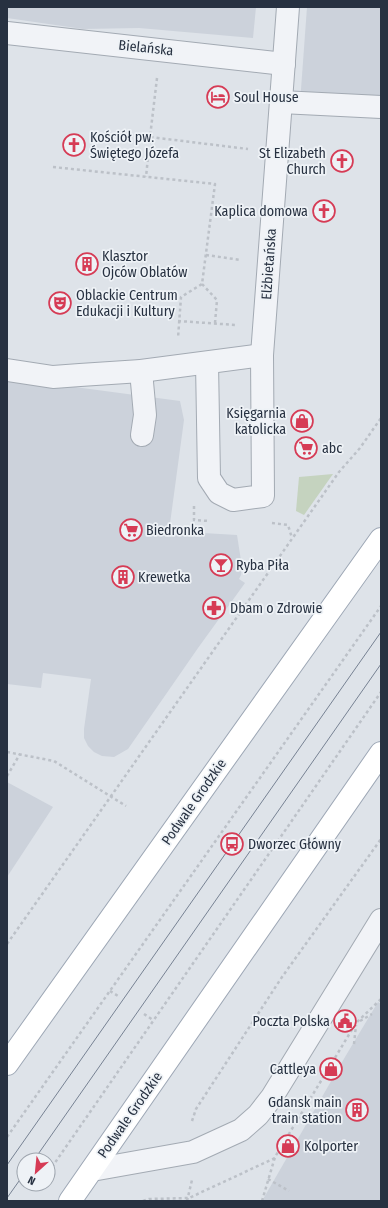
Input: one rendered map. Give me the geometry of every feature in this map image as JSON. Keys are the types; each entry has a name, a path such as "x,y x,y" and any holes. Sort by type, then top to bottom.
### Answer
{"main road":[{"name":"Podwale Grodzkie","path":"9,1061 381,539"},
{"name":"Podwale Grodzkie","path":"70,1201 381,754"}],"street":[{"name":"Elżbietańska","path":"207,363 210,478 218,492 233,500 263,496 262,355 288,7"},
{"name":"Bielańska","path":"7,32 284,64"},
{"path":"282,102 381,107"},
{"path":"7,370 53,376 141,371 262,355"},
{"path":"141,371 145,415 142,435"},
{"path":"92,1170 193,1152 241,1130 253,1120 272,1097 381,920"}],"path":[{"path":"146,177 157,77"},
{"path":"142,136 248,149"},
{"path":"54,167 215,184 202,284"},
{"path":"206,255 244,260"},
{"path":"178,366 178,321 181,297 202,284"},
{"path":"202,284 217,300 215,323"},
{"path":"178,321 239,325"},
{"path":"7,944 338,472 360,448 381,418"},
{"path":"288,524 292,539"},
{"path":"7,1137 381,606"},
{"path":"56,1161 381,692"},
{"path":"7,752 54,761 126,806"},
{"path":"7,776 20,754"},
{"path":"191,1125 196,1110 282,977 381,839"},
{"path":"110,991 118,996"},
{"path":"262,1201 275,1157 356,1023 381,999"},
{"path":"144,1014 153,1020"},
{"path":"356,1023 372,1014"},
{"path":"354,1044 356,1023"},
{"path":"143,1201 149,1199 189,1200 275,1157"},
{"path":"189,1200 193,1174"},
{"path":"268,1179 289,1191"}],"shaded area":[{"path":"7,7 256,7 253,38 139,28 83,29 7,18"},
{"path":"307,7 381,7 381,108 300,103"},
{"name":"Krewetka","path":"7,378 180,401 184,420 169,531 237,535 242,567 239,579 245,583 128,749 114,757 102,756 94,752 88,746 84,738 91,679 43,673 41,688 7,684"},
{"path":"7,782 53,807 7,877"},
{"name":"Gdansk main train station","path":"378,1002 381,1004 381,1201 262,1201 345,1057"}],"green space":[{"path":"333,474 304,515 296,511 299,477"}],"tram line":[{"path":"7,1165 381,632"},
{"path":"40,1152 381,664"},
{"path":"7,1198 16,1185"}],"place":[{"name":"Soul House","path":"218,97"},
{"name":"Kościół pw. Świętego Józefa","path":"74,145"},
{"name":"St Elizabeth Church","path":"342,161"},
{"name":"Kaplica domowa","path":"324,211"},
{"name":"Klasztor Ojców Oblatów","path":"87,264"},
{"name":"Oblackie Centrum Edukacji i Kultury","path":"60,303"},
{"name":"Księgarnia katolicka","path":"302,421"},
{"name":"abc","path":"306,448"},
{"name":"Biedronka","path":"131,530"},
{"name":"Ryba Piła","path":"221,565"},
{"name":"Krewetka","path":"123,577"},
{"name":"Dbam o Zdrowie","path":"214,608"},
{"name":"Dworzec Główny","path":"232,844"},
{"name":"Poczta Polska","path":"345,1021"},
{"name":"Cattleya","path":"331,1069"},
{"name":"Gdansk main train station","path":"357,1110"},
{"name":"Kolporter","path":"288,1146"}]}
